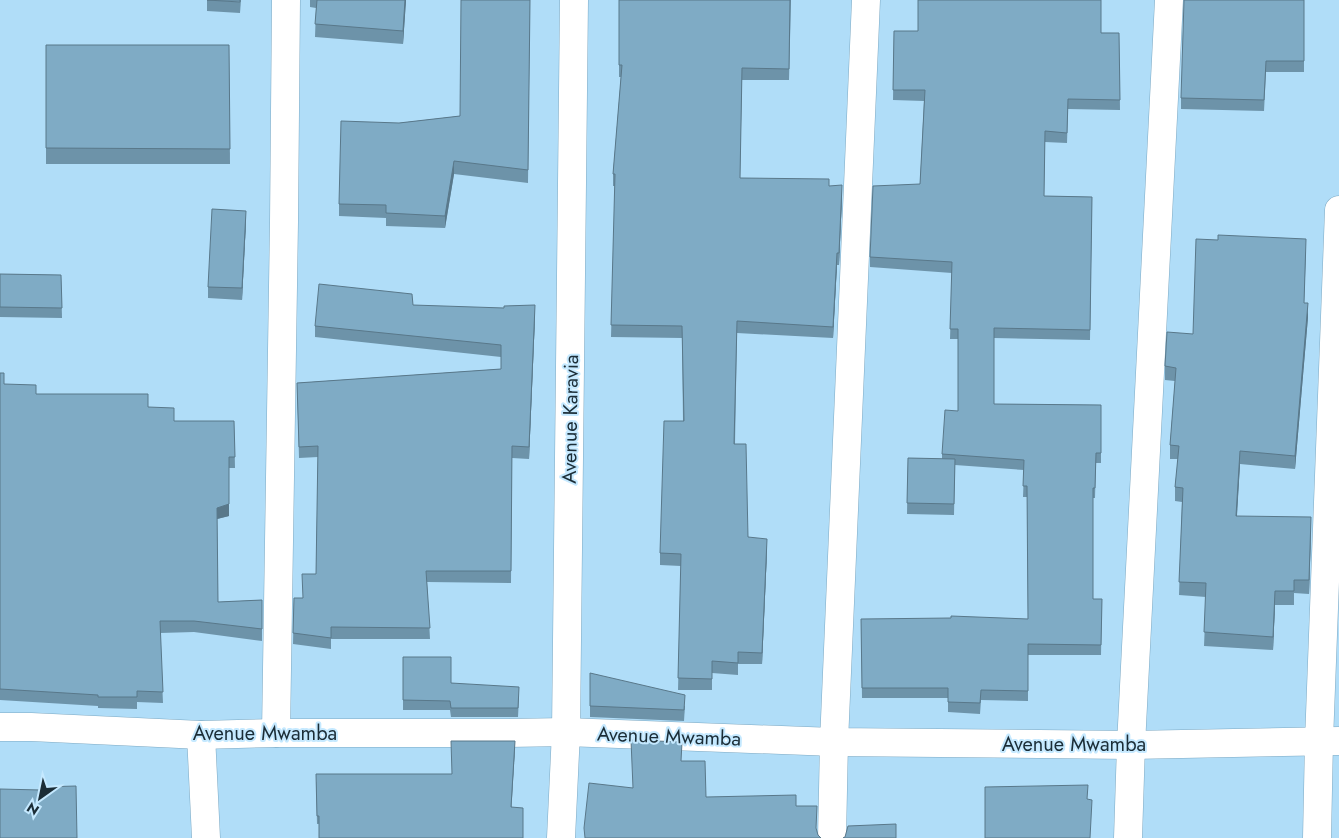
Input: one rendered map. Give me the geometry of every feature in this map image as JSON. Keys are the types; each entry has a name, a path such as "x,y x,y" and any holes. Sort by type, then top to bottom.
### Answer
{"street":[{"path":"276,733 286,0"},
{"name":"Avenue Karavia","path":"561,838 566,732 574,0"},
{"path":"832,838 834,742 866,0"},
{"path":"1128,838 1131,745 1169,0"},
{"path":"1317,838 1329,741 1339,210"},
{"name":"Avenue Mwamba","path":"0,727 201,735 566,732 834,742 1131,745 1329,741"},
{"path":"201,735 206,838"}],"building":[{"path":"207,0 240,0 240,2"},
{"path":"317,0 405,0 403,31 315,24"},
{"path":"461,0 530,0 528,170 454,161 445,216 386,213 386,205 339,204 341,121 399,123 460,116"},
{"path":"619,0 790,0 789,69 742,68 740,178 829,179 829,186 842,185 833,327 737,321 734,444 746,444 748,537 767,539 762,653 738,652 738,663 712,661 712,679 678,678 681,554 660,553 664,421 684,421 682,326 611,325 615,174 613,174 622,65 619,65"},
{"path":"918,0 1101,0 1101,33 1119,33 1120,100 1068,99 1067,133 1045,131 1044,196 1092,197 1090,330 994,328 994,404 1101,405 1101,453 1096,453 1095,488 1093,488 1093,599 1102,599 1101,645 1028,644 1028,691 981,690 980,703 948,702 948,688 862,688 861,619 951,618 951,616 1028,619 1027,486 1023,486 1024,460 942,454 945,410 958,411 958,329 950,329 952,262 870,257 873,186 920,184 925,90 893,90 894,31 918,31"},
{"path":"1184,0 1304,0 1304,61 1266,61 1264,100 1181,98"},
{"path":"46,45 229,45 230,149 46,148"},
{"path":"212,209 246,211 242,288 208,287"},
{"path":"1218,235 1306,239 1304,303 1308,303 1295,456 1240,451 1236,516 1311,517 1309,580 1294,580 1294,591 1275,591 1273,637 1204,632 1206,583 1179,582 1183,488 1175,487 1179,446 1170,445 1176,368 1165,366 1167,332 1193,334 1196,239 1218,240"},
{"path":"0,274 61,275 62,308 0,307"},
{"path":"319,284 412,294 413,305 504,308 504,306 535,305 529,447 512,446 511,571 426,571 430,628 331,627 331,638 293,633 294,598 303,598 302,574 316,574 318,446 299,447 297,383 501,369 501,345 315,326"},
{"path":"0,373 4,373 4,384 36,385 36,394 148,394 148,407 174,408 174,421 234,421 235,457 229,457 229,504 217,508 218,602 262,600 262,629 194,621 160,621 163,692 137,691 137,697 98,697 98,695 0,689"},
{"path":"908,458 955,459 954,504 907,503"},
{"path":"403,657 451,657 451,683 519,687 518,708 451,708 450,701 403,700"},
{"path":"590,673 685,695 684,710 590,706"},
{"path":"631,740 682,742 681,761 705,761 706,797 796,795 796,806 817,806 816,828 821,838 585,838 584,828 589,783 633,788"},
{"path":"451,741 515,741 511,807 523,808 523,838 319,838 316,774 452,774"},
{"path":"1088,785 1087,799 1092,800 1090,838 985,838 985,787"},
{"path":"76,786 77,838 0,838 0,789 41,790 41,787"},
{"path":"896,824 896,838 843,838 848,826"}]}
